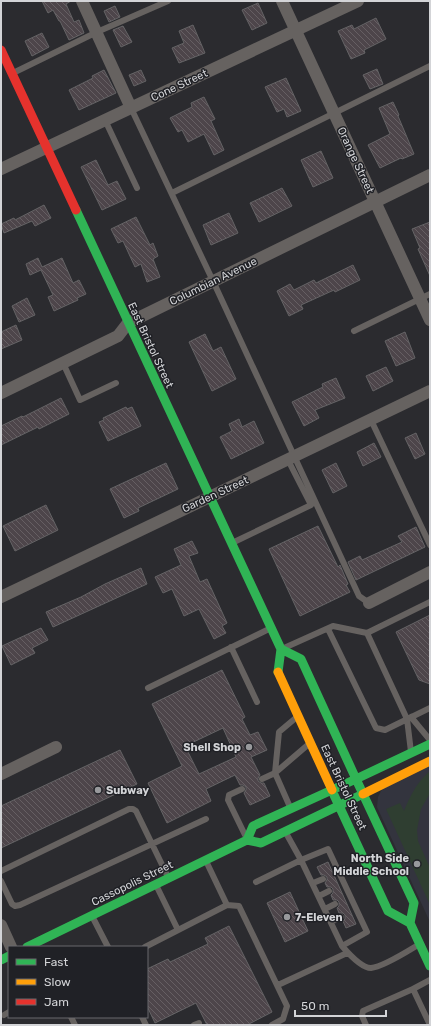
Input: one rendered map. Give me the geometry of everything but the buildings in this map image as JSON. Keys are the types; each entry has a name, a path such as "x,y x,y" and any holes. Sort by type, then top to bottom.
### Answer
{"main road":[{"name":"East Bristol Street","path":"1,50 208,497 281,649 278,672 338,806 388,911 410,922 414,903 300,659 281,649"},
{"path":"247,840 253,826 430,744"},
{"name":"Cassopolis Street","path":"33,946 92,915 247,840 261,843 430,760"},
{"path":"410,922 430,966"}],"street":[{"path":"82,1 131,108"},
{"name":"Orange Street","path":"282,1 375,201 425,296 430,320"},
{"name":"Cone Street","path":"1,169 358,1"},
{"name":"Columbian Avenue","path":"1,393 118,336 128,323 430,175"},
{"name":"Garden Street","path":"1,597 208,497 292,459 430,391"},
{"path":"369,603 430,572"},
{"path":"1,774 56,748"},
{"path":"1,925 11,946"}],"lane":[{"path":"12,74 97,32 168,1"},
{"path":"172,193 430,66"},
{"path":"131,108 213,281 292,459 359,596 369,603"},
{"path":"105,120 137,188"},
{"path":"354,331 425,296"},
{"path":"63,363 80,400 116,384"},
{"path":"371,420 430,545"},
{"path":"231,544 310,505 292,459"},
{"path":"281,649 333,626 366,633 430,602"},
{"path":"148,688 271,628"},
{"path":"328,629 376,728 385,730 430,708"},
{"path":"366,633 409,718 430,740"},
{"path":"231,647 257,702"},
{"path":"291,809 276,773 279,732 298,716"},
{"path":"409,718 411,753"},
{"path":"262,779 276,773 310,743"},
{"path":"242,789 229,795 228,800 247,840"},
{"path":"1,871 129,809 133,809 136,811 169,878"},
{"path":"1,881 12,904 15,906 20,905 206,819"},
{"path":"285,832 313,883 342,946 361,964 370,968 389,962 420,944"},
{"path":"256,882 301,860 328,849 336,873 353,911 367,932 342,946"},
{"path":"206,860 227,905"},
{"path":"313,883 323,879"},
{"path":"156,885 178,930"},
{"path":"319,896 329,891"},
{"path":"325,909 335,904"},
{"path":"147,946 227,905 239,906 287,1006 282,1020 272,1025"},
{"path":"92,915 108,946"},
{"path":"331,922 341,917"},
{"path":"278,985 347,952"},
{"path":"366,1025 362,1016 363,1011 430,980"},
{"path":"413,989 430,1025"}],"shaded area":[{"name":"North Side Middle School","path":"430,765 430,922 377,807 378,797 383,787"}],"green space":[{"path":"430,771 430,793 421,809 417,830 418,841 430,868 430,905 386,809 400,803 404,811 414,790"}],"traffic: fast":[{"path":"76,210 281,649 278,672"},
{"path":"281,649 301,659 356,779 430,744"},
{"path":"247,840 253,826 356,779 414,903 410,923"},
{"path":"29,946 247,840 261,843 363,794"},
{"path":"334,795 388,911 410,923 430,966"},
{"path":"1,960 8,956"}],"traffic: slow":[{"path":"278,672 332,790"},
{"path":"363,794 430,761"}],"traffic: jam":[{"path":"1,50 76,210"}],"place":[{"name":"Shell Shop","path":"249,747"},
{"name":"Subway","path":"98,790"},
{"name":"North Side Middle School","path":"417,864"},
{"name":"7-Eleven","path":"287,917"}]}
